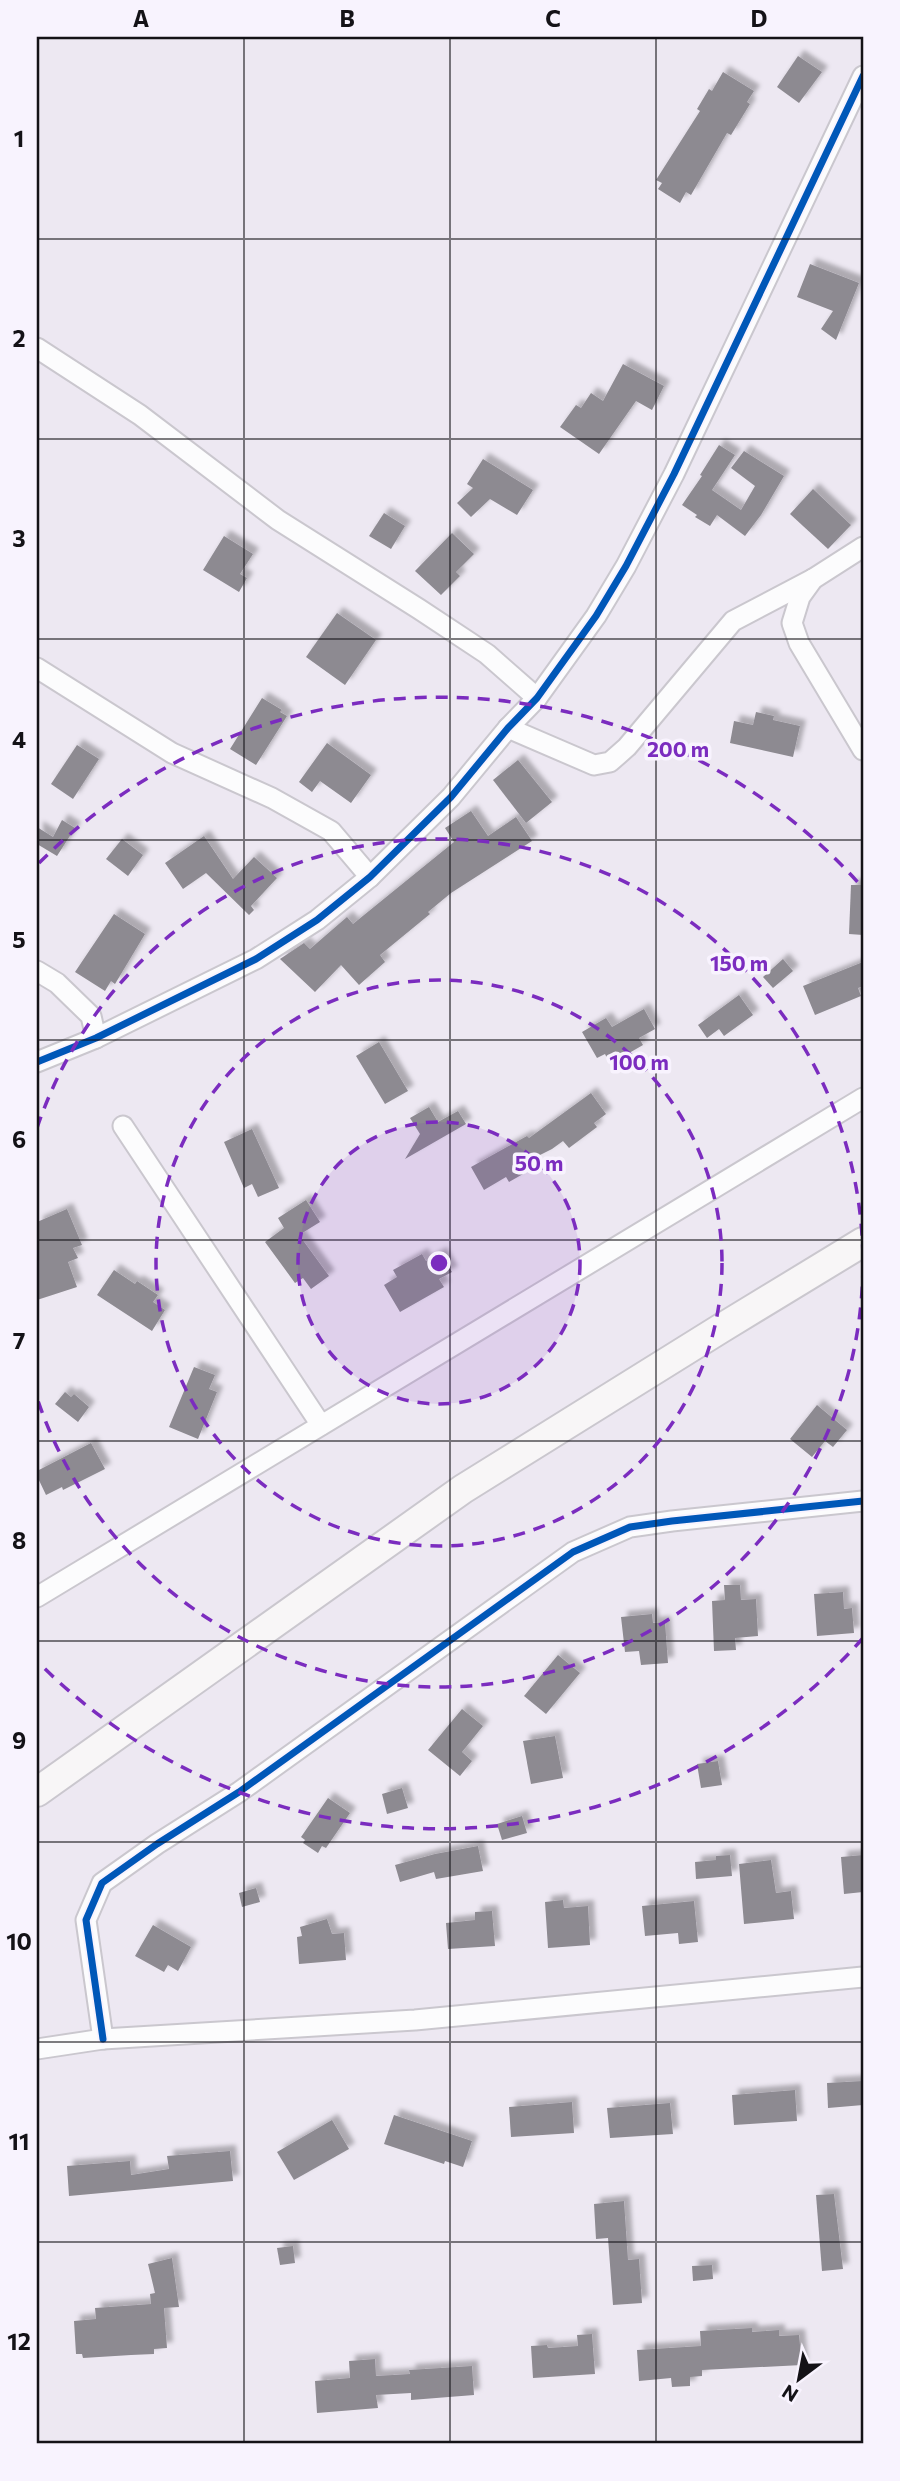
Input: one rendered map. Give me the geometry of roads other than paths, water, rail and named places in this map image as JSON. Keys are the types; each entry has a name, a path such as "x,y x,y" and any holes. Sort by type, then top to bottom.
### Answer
{"main road":[{"path":"37,1792 463,1489 863,1242"}],"street":[{"path":"37,1062 96,1038 256,959 317,920 370,877 451,797 508,728 537,698 596,616 668,486 863,76"},
{"path":"37,348 140,415 278,520 487,654 537,698"},
{"path":"508,728 594,765 610,762 627,747 733,621 813,579 863,547"},
{"path":"813,579 800,597 792,623 799,643 863,750"},
{"path":"37,668 172,753 272,798 331,831 370,877"},
{"path":"37,971 57,984 91,1016 96,1038"},
{"path":"37,1597 863,1098"},
{"path":"123,1126 321,1425"},
{"path":"103,2039 86,1920 102,1883 157,1844 239,1792 573,1552 629,1527 863,1501"},
{"path":"37,2049 103,2039 415,2021 863,1977"}]}
